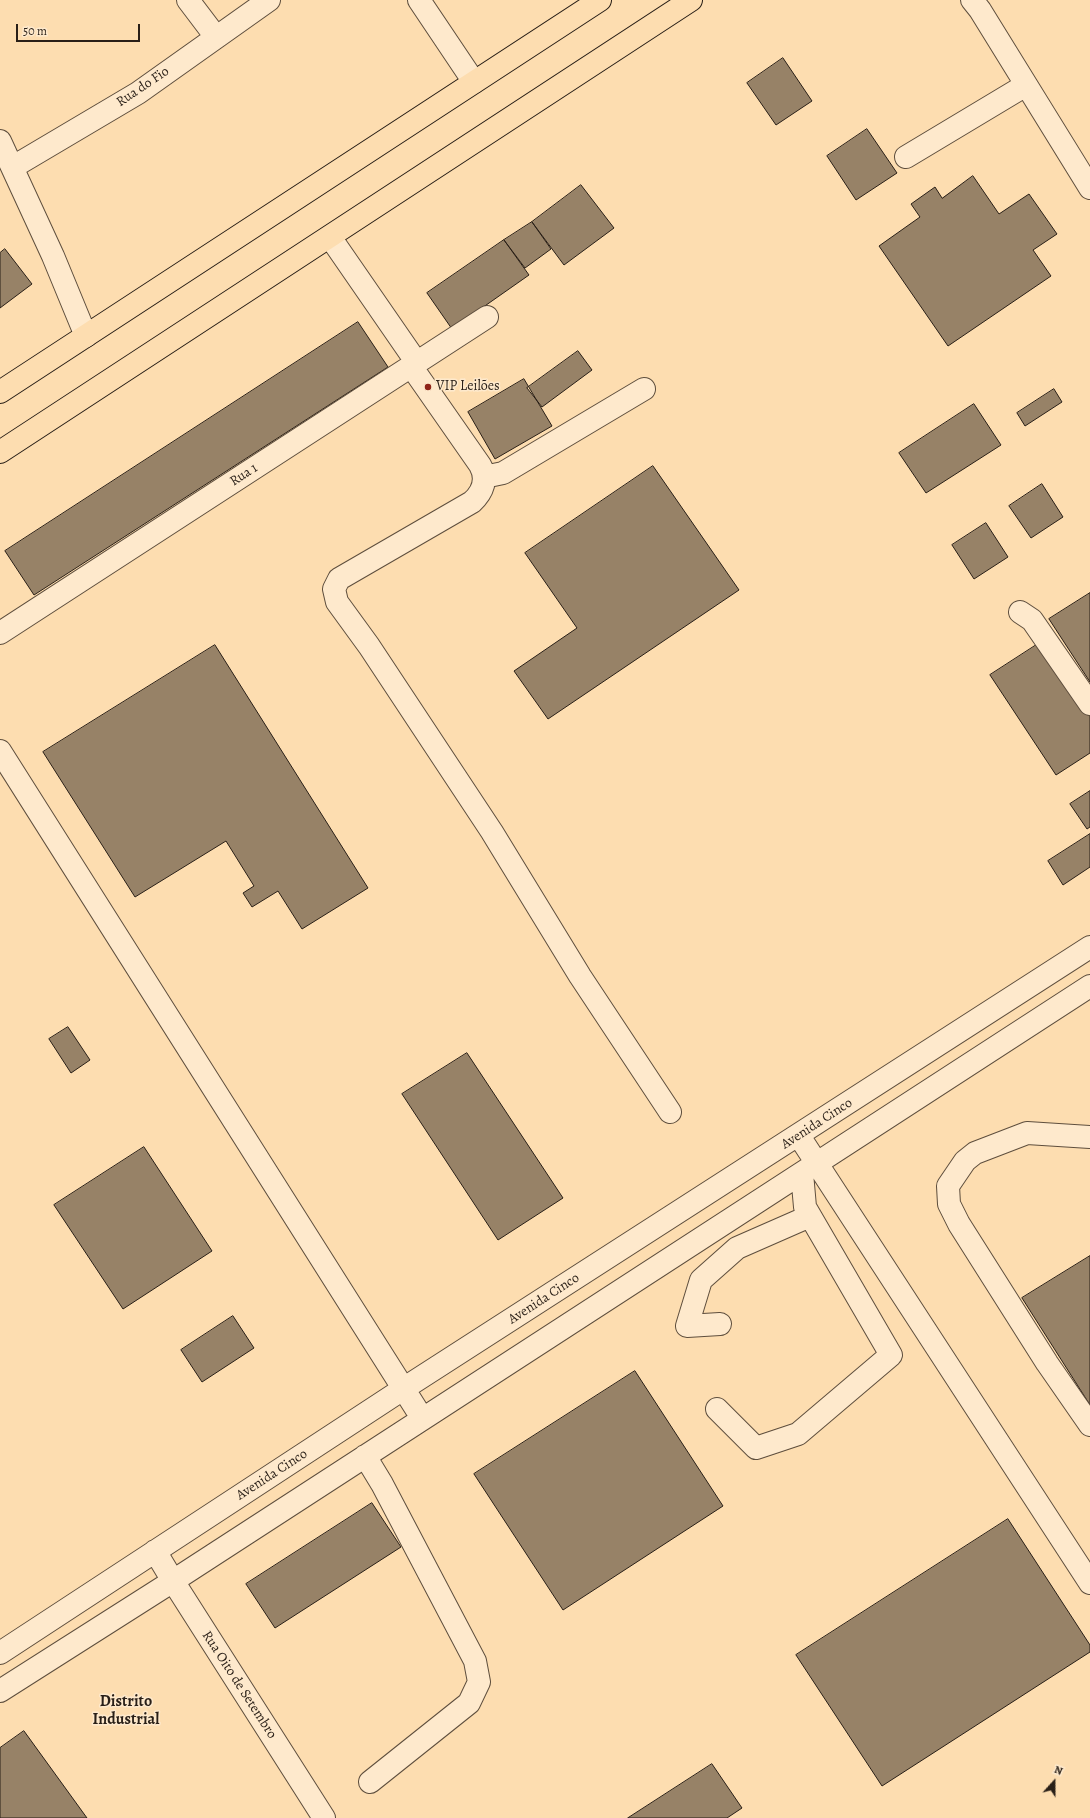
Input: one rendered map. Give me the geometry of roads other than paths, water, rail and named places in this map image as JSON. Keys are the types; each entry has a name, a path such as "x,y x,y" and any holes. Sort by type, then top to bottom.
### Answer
{"highway":[{"path":"0,392 600,0"},
{"path":"0,452 691,0"}],"street":[{"path":"188,0 216,37"},
{"name":"Rua do Fio","path":"13,167 138,92 269,0"},
{"path":"419,0 474,82"},
{"path":"972,0 980,10 1090,188"},
{"path":"906,157 1026,84"},
{"path":"1,145 13,167 53,256 86,336"},
{"path":"330,237 480,466 484,477 481,493 472,502 339,579 336,584 335,595 337,602 369,646 492,832 580,976 670,1112"},
{"name":"Rua 1","path":"0,633 488,317"},
{"path":"484,477 503,473 644,389"},
{"path":"1020,612 1032,620 1090,704"},
{"path":"0,751 422,1418"},
{"name":"Avenida Cinco","path":"0,1653 403,1389 799,1136 1090,947"},
{"path":"0,1691 173,1581 422,1418 1090,986"},
{"path":"1090,1137 1027,1133 975,1153 965,1161 948,1186 949,1204 959,1224 1047,1363 1090,1426"},
{"path":"799,1136 809,1168 1090,1583"},
{"path":"717,1408 756,1448 798,1434 891,1355 805,1207 809,1168"},
{"path":"720,1324 687,1326 700,1280 737,1248 810,1216"},
{"path":"365,1456 382,1484 475,1661 479,1682 469,1703 370,1782"},
{"name":"Rua Oito de Setembro","path":"155,1551 324,1818"}],"place":[{"name":"VIP Leilões","path":"428,387"}],"district":[{"name":"Distrito Industrial","path":"126,1711"}]}
